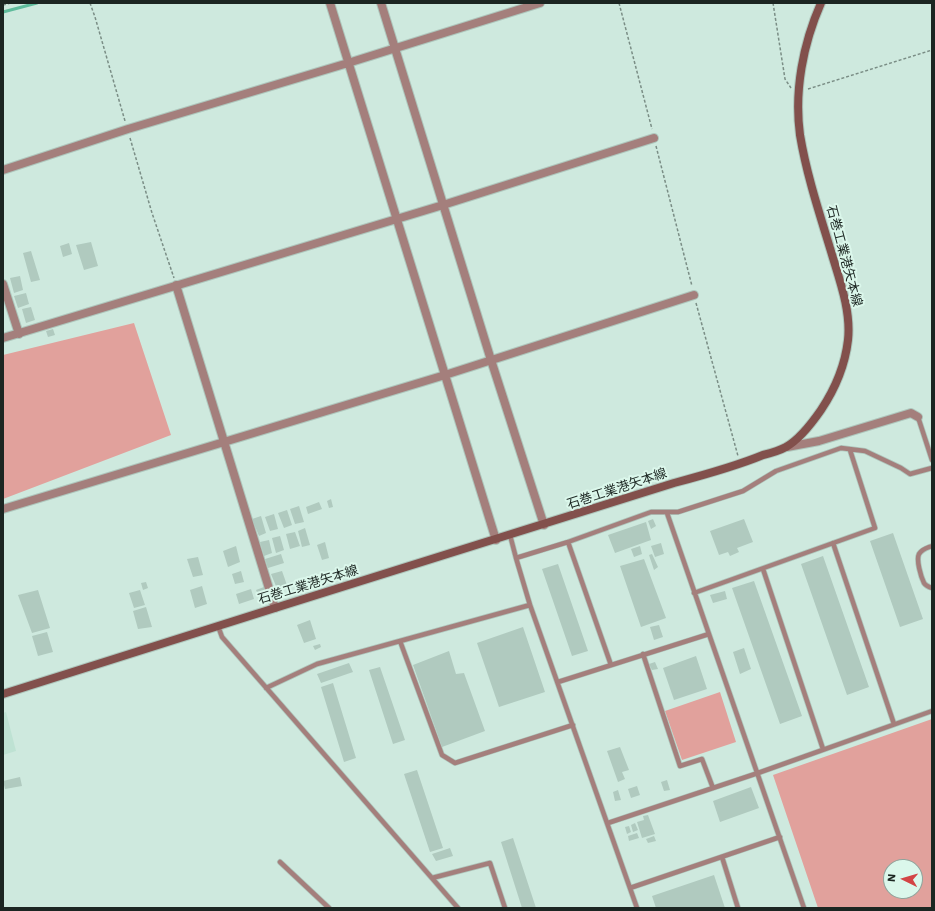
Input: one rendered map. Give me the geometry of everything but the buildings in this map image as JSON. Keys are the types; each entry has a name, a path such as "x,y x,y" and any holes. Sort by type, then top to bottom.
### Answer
{"main road":[{"name":"石巻工業港矢本線","path":"3,694 674,483 740,464 787,447 807,430 836,386 848,339 847,313 841,285 816,199 800,135 799,91 805,50 813,22 821,3"}],"street":[{"path":"330,3 496,540"},
{"path":"381,3 442,205 544,525"},
{"path":"3,170 128,129 348,63 540,3"},
{"path":"3,338 397,219 654,138"},
{"path":"3,284 19,334"},
{"path":"176,285 275,608"},
{"path":"3,509 445,375 694,295"},
{"path":"787,447 819,442 911,413 918,417"}],"lane":[{"path":"918,417 932,460"},
{"path":"516,558 568,542 651,512 678,512 743,491 776,471 841,448 865,451 901,468 910,474 932,468"},
{"path":"694,593 875,528 850,450"},
{"path":"667,513 804,908"},
{"path":"510,535 530,605 637,908"},
{"path":"568,542 611,665"},
{"path":"833,543 894,724"},
{"path":"932,546 923,549 918,555 917,560 924,583 932,588"},
{"path":"763,569 823,750"},
{"path":"266,688 317,664 530,605"},
{"path":"218,626 222,637 458,908"},
{"path":"558,682 709,634"},
{"path":"400,641 442,755 455,763 573,725"},
{"path":"644,654 680,766 702,759 713,788"},
{"path":"608,823 758,773 932,711"},
{"path":"630,888 780,837"},
{"path":"722,857 738,908"},
{"path":"280,862 329,908"},
{"path":"432,878 490,863 505,908"}],"path":[{"path":"3,5 11,3"},
{"path":"90,3 152,213 176,285"},
{"path":"619,3 694,295 740,464"},
{"path":"773,3 785,79 790,88 799,91 932,50"}],"shaded area":[{"path":"134,323 171,435 3,499 3,355"},
{"path":"720,692 736,742 682,760 665,711"},
{"path":"6,712 16,751 3,755 3,713"},
{"path":"932,719 932,908 818,908 773,775"}],"waterway":[{"path":"3,12 37,3"}]}
